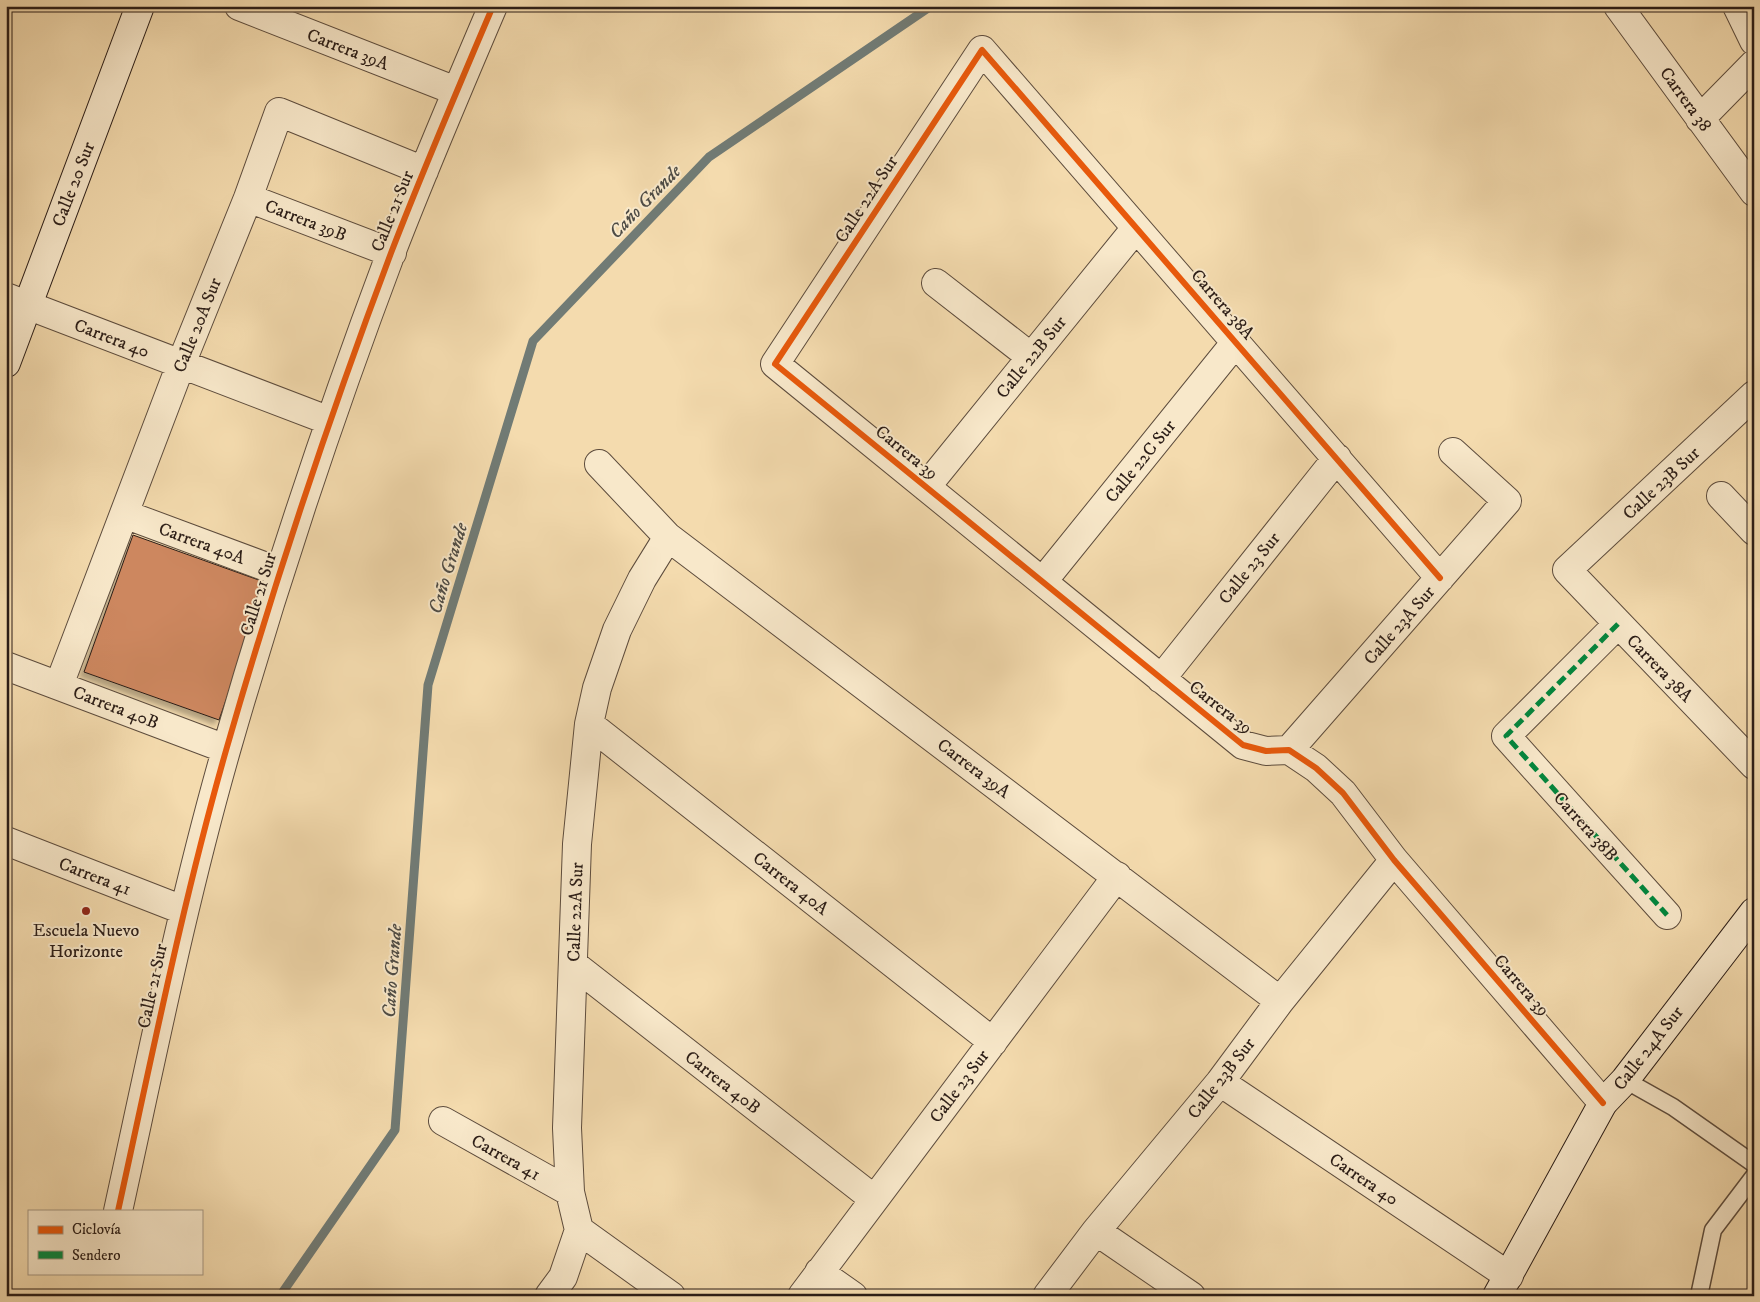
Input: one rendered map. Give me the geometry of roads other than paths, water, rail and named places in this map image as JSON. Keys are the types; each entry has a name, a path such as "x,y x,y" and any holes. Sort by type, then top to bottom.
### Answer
{"street":[{"name":"Calle 20 Sur","path":"6,363 17,302 140,6"},
{"name":"Carrera 39A","path":"239,6 456,91"},
{"name":"Calle 21 Sur","path":"118,1210 183,910 226,749 280,572 330,421 392,253 456,91 493,6"},
{"name":"Carrera 38","path":"1618,6 1754,192"},
{"path":"1737,6 1754,41"},
{"name":"Carrera 38A","path":"982,50 1440,578"},
{"name":"Calle 22A Sur","path":"775,364 982,50"},
{"path":"1700,120 1754,64"},
{"name":"Calle 20A Sur","path":"59,685 181,364 248,198 279,112 424,171"},
{"name":"Carrera 39B","path":"248,198 392,253"},
{"name":"Calle 22B Sur","path":"926,487 1136,228"},
{"path":"936,283 1031,357"},
{"name":"Carrera 40","path":"17,302 330,421"},
{"name":"Calle 22C Sur","path":"1043,581 1236,342"},
{"name":"Carrera 39","path":"775,364 1243,745 1266,751 1289,750 1316,768 1343,793 1394,860 1603,1103"},
{"name":"Calle 23B Sur","path":"1567,570 1754,395"},
{"name":"Calle 23A Sur","path":"1289,750 1507,501 1453,452"},
{"name":"Calle 23 Sur","path":"1160,679 1337,458"},
{"name":"Carrera 39A","path":"599,464 668,537 1280,1001"},
{"path":"1721,496 1754,531"},
{"name":"Carrera 40A","path":"124,514 280,572"},
{"name":"Calle 22A Sur","path":"580,1230 570,1192 568,1128 577,844 588,724 597,688 616,630 642,579 668,537"},
{"name":"Carrera 38A","path":"1567,570 1754,765"},
{"name":"Carrera 38B","path":"1618,624 1506,736 1667,915"},
{"name":"Carrera 40B","path":"6,666 226,749"},
{"name":"Carrera 40A","path":"588,724 992,1042"},
{"name":"Carrera 41","path":"6,841 183,910"},
{"name":"Calle 23B Sur","path":"1046,1296 1096,1231 1220,1082 1280,1001 1394,860"},
{"name":"Calle 23 Sur","path":"802,1296 1116,876"},
{"name":"Calle 24A Sur","path":"1503,1286 1603,1103 1625,1080 1754,912"},
{"name":"Carrera 40B","path":"573,964 874,1199"},
{"name":"Carrera 40","path":"1220,1082 1503,1286"},
{"name":"Carrera 41","path":"443,1121 570,1192"},
{"path":"549,1296 563,1277 580,1230 671,1296"},
{"path":"1096,1231 1191,1296"},
{"path":"820,1272 853,1296"}],"lane":[{"path":"1625,1080 1673,1107 1754,1164"},
{"path":"1699,1296 1712,1230 1754,1176"}],"waterway":[{"name":"Caño Grande","path":"280,1296 395,1130 428,685 533,341 709,157 931,6"}],"place":[{"name":"Escuela Nuevo Horizonte","path":"86,911"}]}
